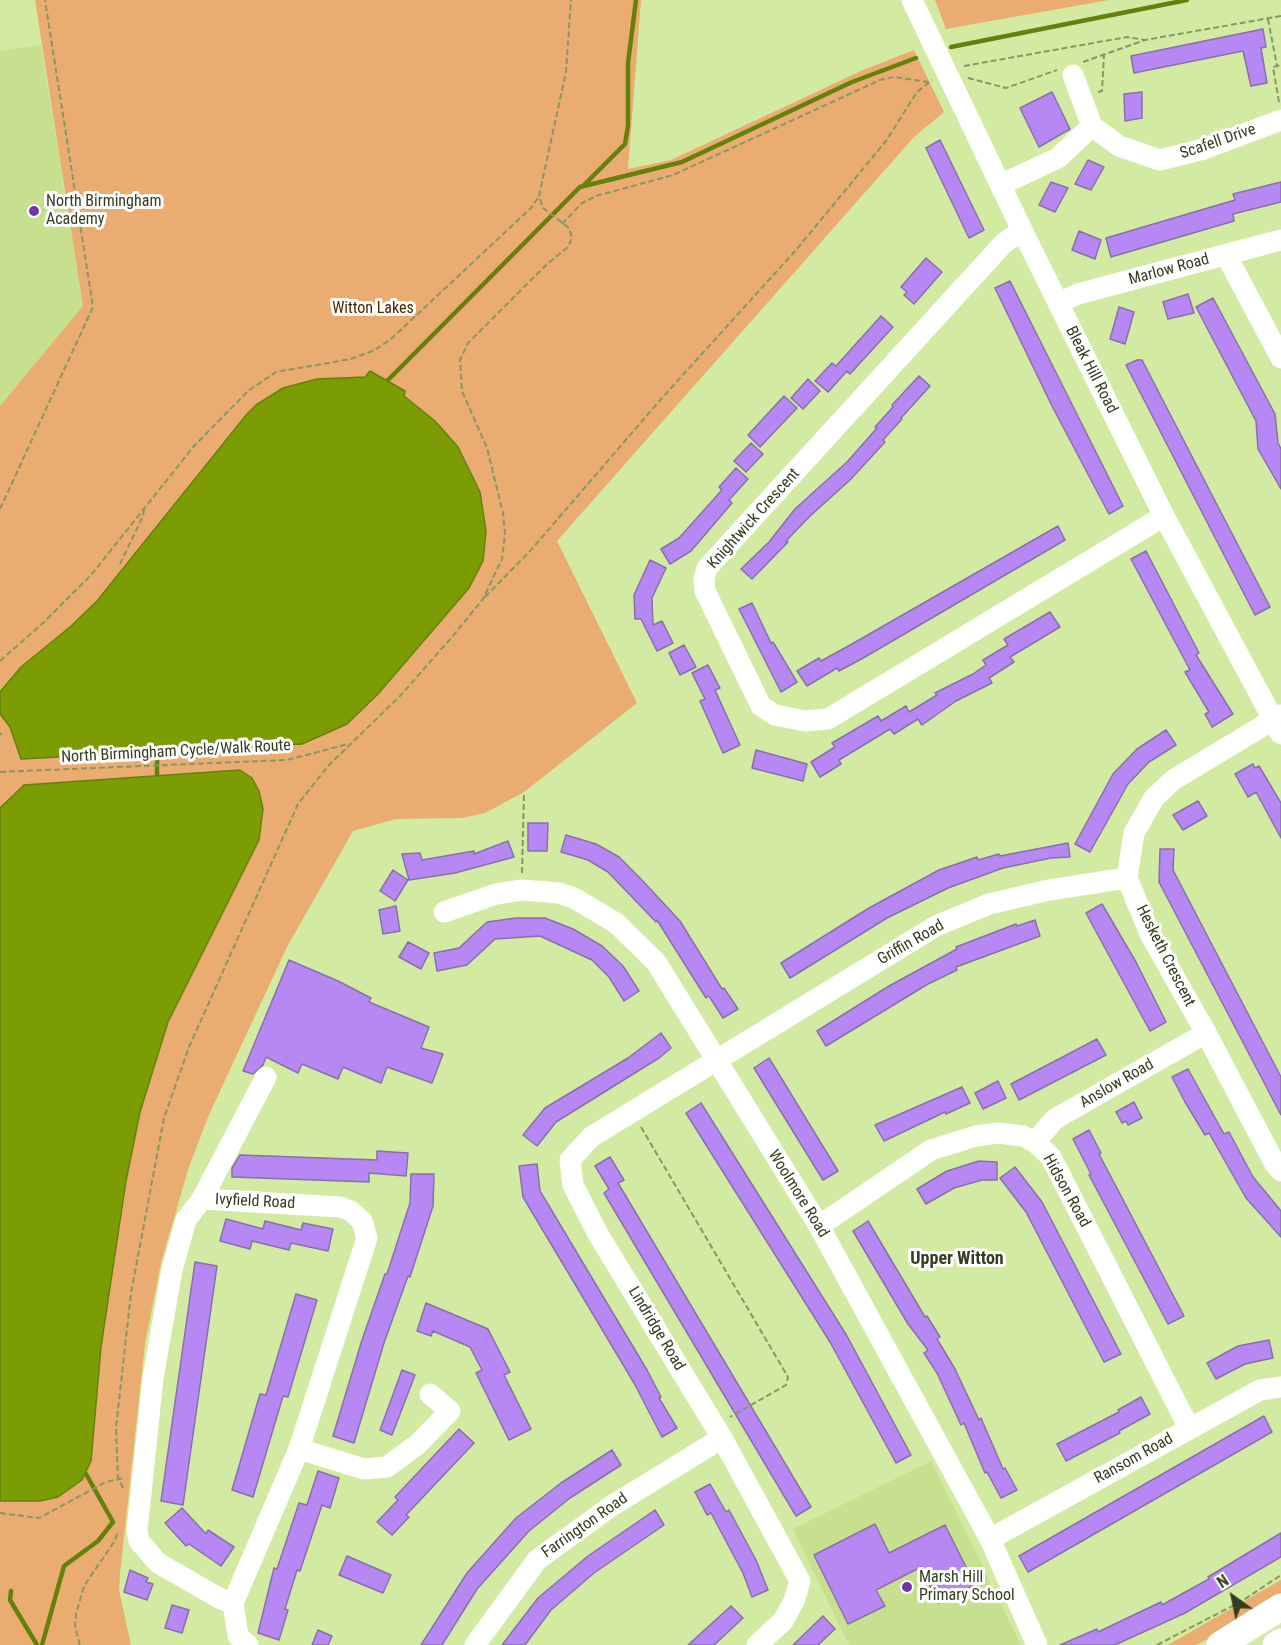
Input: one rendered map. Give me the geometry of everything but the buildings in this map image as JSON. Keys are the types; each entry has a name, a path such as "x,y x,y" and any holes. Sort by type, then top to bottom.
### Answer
{"main road":[{"path":"1220,1645 1281,1607"},
{"path":"1276,1645 1281,1642"}],"street":[{"name":"Bleak Hill Road","path":"912,0 951,75 1000,185 1164,516 1279,723"},
{"path":"1000,185 1058,158 1092,126 1074,75"},
{"name":"Scafell Drive","path":"1092,126 1119,146 1160,160 1204,149 1281,120"},
{"name":"Knightwick Crescent","path":"1022,230 1003,244 707,568 704,579 705,591 761,706 775,715 805,721 828,718 1164,516"},
{"name":"Marlow Road","path":"1058,303 1078,294 1281,240"},
{"path":"1226,255 1281,358"},
{"path":"1127,878 1134,833 1154,798 1173,780 1279,723"},
{"name":"Hesketh Crescent","path":"1127,878 1150,934 1206,1033 1275,1164 1281,1171"},
{"name":"Griffin Road","path":"715,1060 936,926 989,904 1048,890 1127,878"},
{"name":"Woolmore Road","path":"444,912 496,894 522,890 559,893 574,898 627,932 656,962 819,1226 990,1539 1037,1645"},
{"name":"Anslow Road","path":"1035,1142 1055,1119 1206,1033"},
{"name":"Lindridge Road","path":"715,1060 591,1137 570,1160 573,1185 598,1234 719,1432 800,1581 794,1601 783,1621 757,1645"},
{"path":"202,1199 266,1077"},
{"name":"Hidson Road","path":"819,1226 931,1150 976,1136 998,1133 1023,1136 1035,1142 1051,1157 1189,1428"},
{"name":"Ivyfield Road","path":"202,1199 340,1207 351,1211 362,1221 367,1238 299,1449 233,1603 219,1598 158,1563 140,1541 137,1531 153,1378 172,1270 186,1220 202,1199"},
{"name":"Ransom Road","path":"990,1539 1260,1390 1281,1387"},
{"path":"299,1449 364,1469 387,1467 418,1444 450,1411 430,1394"},
{"name":"Farrington Road","path":"476,1645 537,1560 719,1432"},
{"path":"233,1603 238,1636 248,1645"}],"path":[{"path":"0,509 93,307 45,0"},
{"path":"0,661 70,598 210,428 248,391 276,372 351,359 375,350 418,315 532,207 539,196 566,72 571,0"},
{"path":"123,1493 118,1477 116,1428 125,1333 164,1118 189,1047 298,804 351,743 400,696 483,599 531,550 662,398 796,250 886,141 917,92 951,75 1006,88 1074,75 1104,54 1145,40 1281,16"},
{"path":"1267,18 1279,66 1273,67 1280,110"},
{"path":"562,224 582,203 596,196 673,175 880,80 894,77 951,75 1126,37 1145,40"},
{"path":"1074,75 1102,92 1104,54"},
{"path":"483,599 502,559 506,534 503,513 486,448 462,392 460,360 468,343 546,265 568,247 572,233 555,220 540,203 539,196"},
{"path":"120,564 143,516 144,509"},
{"name":"North Birmingham Cycle/Walk Route","path":"0,772 287,760 351,743"},
{"path":"522,890 524,792"},
{"path":"632,1111 788,1377 786,1385 719,1432"},
{"path":"0,1513 39,1518 118,1477"},
{"path":"80,1645 75,1627 76,1614 84,1586 114,1542 121,1525"},
{"path":"1157,1645 1242,1601 1281,1575"}],"shaded area":[{"name":"North Birmingham Academy","path":"41,45 83,306 0,406 0,51"},
{"path":"370,371 405,391 404,396 435,421 458,447 480,492 486,531 483,561 469,588 378,694 347,724 302,744 21,759 10,727 0,714 0,692 21,667 70,627 97,601 247,414 256,405 283,388 317,379 365,377"},
{"path":"240,770 252,778 259,791 263,809 259,840 168,1022 140,1112 126,1181 101,1347 91,1461 82,1480 58,1497 40,1501 0,1501 0,808 24,785"},
{"name":"Marsh Hill Primary School","path":"931,1461 1021,1645 849,1645 793,1529"}],"green space":[{"name":"Witton Lakes","path":"35,0 641,0 628,169 671,160 863,70 914,50 944,112 914,137 557,541 637,703 524,792 485,813 462,818 396,819 353,831 287,947 208,1117 188,1170 161,1263 145,1344 120,1574 119,1590 131,1645 0,1645 0,406 83,306"},
{"path":"935,0 1109,0 946,29"},
{"path":"1281,1580 1281,1596 1210,1638 1196,1645 1168,1645"}],"waterway":[{"path":"583,186 625,144 628,126 628,63 636,0"},
{"path":"951,47 1187,0"},
{"path":"388,380 580,187 682,162 852,82 916,58"},
{"path":"157,752 157,774"},
{"path":"42,1645 64,1566 98,1541 113,1522 86,1474"},
{"path":"11,1591 10,1600 37,1645"}],"place":[{"name":"North Birmingham Academy","path":"34,211"},
{"name":"Marsh Hill Primary School","path":"907,1587"}],"district":[{"name":"Upper Witton","path":"957,1259"}]}
